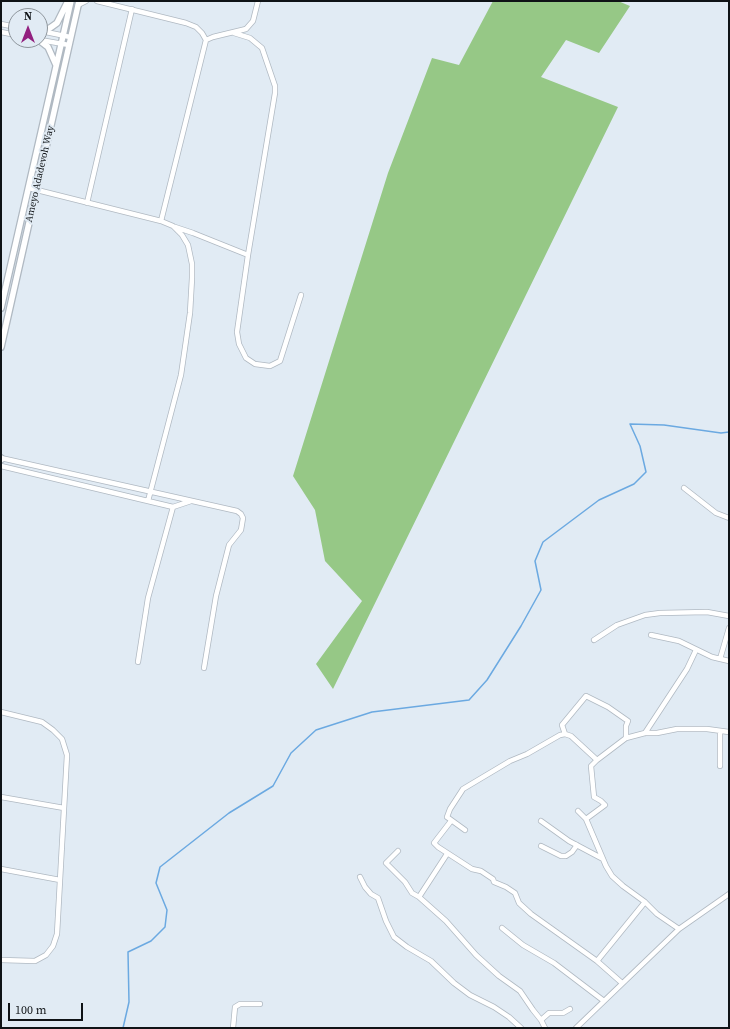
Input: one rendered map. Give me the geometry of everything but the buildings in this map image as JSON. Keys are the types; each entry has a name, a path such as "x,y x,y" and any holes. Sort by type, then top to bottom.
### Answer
{"street":[{"path":"48,29 57,23 68,1"},
{"name":"Ameyo Adadevoh Way","path":"1,308 71,1"},
{"path":"78,3 86,1"},
{"path":"97,1 196,26 206,40 161,221"},
{"path":"206,40 246,29 253,21 258,1"},
{"name":"Ameyo Adadevoh Way","path":"1,347 78,3"},
{"path":"87,203 132,9"},
{"path":"48,33 70,37"},
{"path":"234,33 250,38 262,48 275,86 237,332 239,344 246,358 255,364 270,366 280,361 301,294"},
{"path":"48,42 69,45"},
{"path":"48,47 56,67"},
{"path":"28,188 161,221 248,255"},
{"path":"148,501 180,376 190,313 192,264 188,245 182,235 172,226"},
{"path":"1,458 237,511 241,514 243,518 241,530 229,545 216,596 204,668"},
{"path":"1,466 173,507 192,501"},
{"path":"684,488 716,513 729,518"},
{"path":"138,662 148,598 173,507"},
{"path":"594,640 617,625 645,615 660,613 707,612 729,616"},
{"path":"720,659 729,628"},
{"path":"651,635 679,641 712,657 729,661"},
{"path":"645,733 687,669 696,650"},
{"path":"565,734 562,724 586,696 608,707 628,722 626,726 626,738"},
{"path":"1,712 42,722 62,739 67,754 57,934 53,946 46,955 35,961 1,960"},
{"path":"586,819 605,805 594,797 591,766 626,738 645,733 657,733 677,729 729,732"},
{"path":"720,731 720,766"},
{"path":"465,830 447,817 450,809 463,789 510,761 527,754 560,735 565,734 571,736 597,760"},
{"path":"1,797 64,808"},
{"path":"578,811 586,819 612,876 645,902 656,914 678,929"},
{"path":"451,821 434,843 447,854 472,869 481,871 493,879 494,882 515,893 519,903 531,914 597,961 622,984"},
{"path":"541,821 577,845 603,859"},
{"path":"541,846 561,856 566,856 572,852 577,845"},
{"path":"398,851 386,862 405,882 412,892 446,921 476,955 520,991 545,1028"},
{"path":"419,897 447,854"},
{"path":"1,869 60,880"},
{"path":"360,877 365,887 371,894 378,898 386,921 394,937 407,947 431,961 454,983 509,1017 521,1028"},
{"path":"576,1028 678,929 729,894"},
{"path":"597,961 645,902"},
{"path":"502,928 523,945 554,963 604,1001"},
{"path":"233,1028 235,1007 240,1004 260,1004"},
{"path":"541,1020 549,1013 563,1013 570,1009"}],"green space":[{"path":"493,1 618,1 630,6 599,53 566,40 541,77 618,107 333,689 316,664 362,601 325,561 315,510 293,476 388,173 432,58 459,65"}],"waterway":[{"path":"123,1028 129,1002 128,952 151,941 165,927 167,910 156,883 160,867 229,813 273,786 291,753 316,730 372,712 469,700 487,680 521,626 541,590 535,561 543,542 599,500 634,484 646,472 640,446 630,424 664,425 721,433 729,432"}]}
